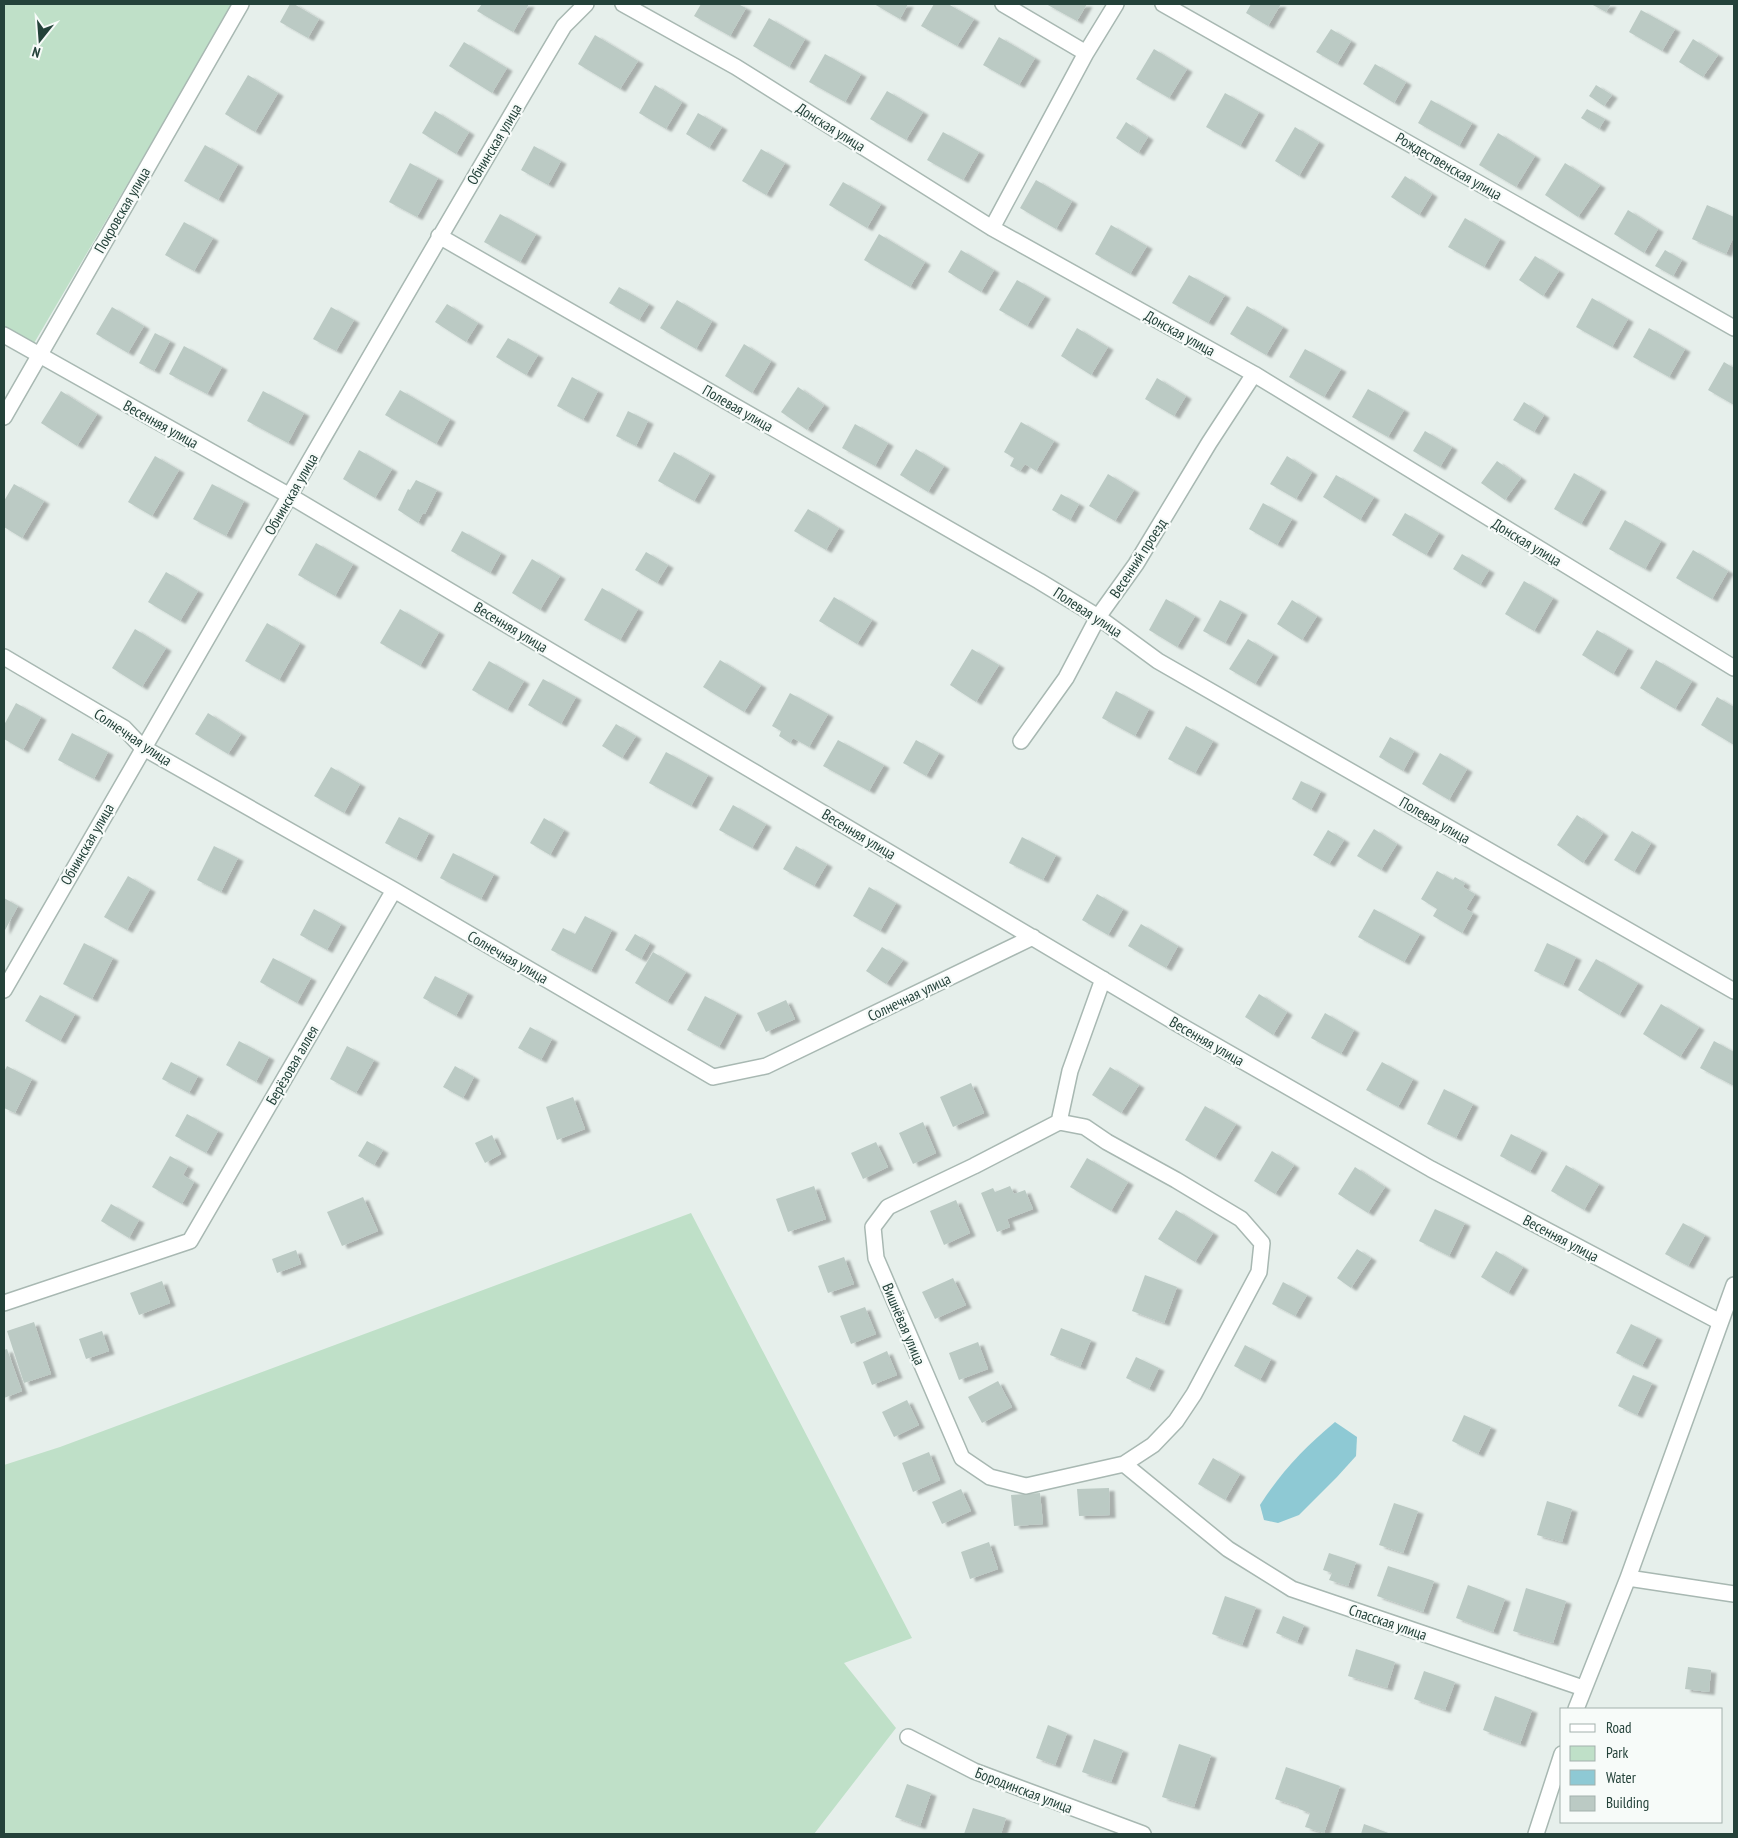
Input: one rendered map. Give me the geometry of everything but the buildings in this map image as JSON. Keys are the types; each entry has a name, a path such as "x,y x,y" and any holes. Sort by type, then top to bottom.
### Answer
{"street":[{"name":"Покровская улица","path":"4,417 38,354 241,4"},
{"name":"Обнинская улица","path":"4,990 142,747 290,496 439,236 564,26 586,4"},
{"name":"Донская улица","path":"623,4 736,67 992,228 1254,374 1734,668"},
{"path":"1003,4 1086,53"},
{"path":"992,228 1086,53 1116,4"},
{"name":"Рождественская улица","path":"1164,4 1734,328"},
{"name":"Полевая улица","path":"439,236 1030,576 1098,617 1158,661 1734,991"},
{"name":"Весенняя улица","path":"4,335 290,496 1178,1024 1431,1169 1720,1322"},
{"name":"Весенний проезд","path":"1021,741 1066,678 1098,617 1136,564 1209,443 1254,374"},
{"name":"Солнечная улица","path":"4,657 124,728 142,747 394,890 714,1077 766,1066 1032,937"},
{"name":"Берёзовая аллея","path":"4,1303 190,1240 394,890"},
{"path":"1103,979 1070,1071 1059,1122 1084,1127 1107,1142 1176,1180 1241,1219 1262,1243 1259,1272 1194,1394 1176,1421 1153,1445 1124,1464"},
{"name":"Вишнёвая улица","path":"1059,1122 974,1166 888,1207 873,1227 876,1258 962,1458 990,1477 1026,1486 1124,1464"},
{"path":"1576,1708 1628,1578 1734,1285"},
{"name":"Спасская улица","path":"1124,1464 1228,1549 1292,1590 1584,1688"},
{"path":"1628,1578 1734,1594"},
{"name":"Бородинская улица","path":"908,1737 974,1771 1143,1834"},
{"path":"1536,1834 1560,1760"}],"green space":[{"path":"4,4 233,4 30,350 4,336"},
{"path":"691,1213 912,1638 844,1663 896,1728 814,1834 4,1834 4,1465 60,1447"}],"water":[{"path":"1335,1422 1357,1437 1356,1456 1299,1515 1278,1523 1264,1520 1260,1505 1268,1493 1294,1460"}]}
